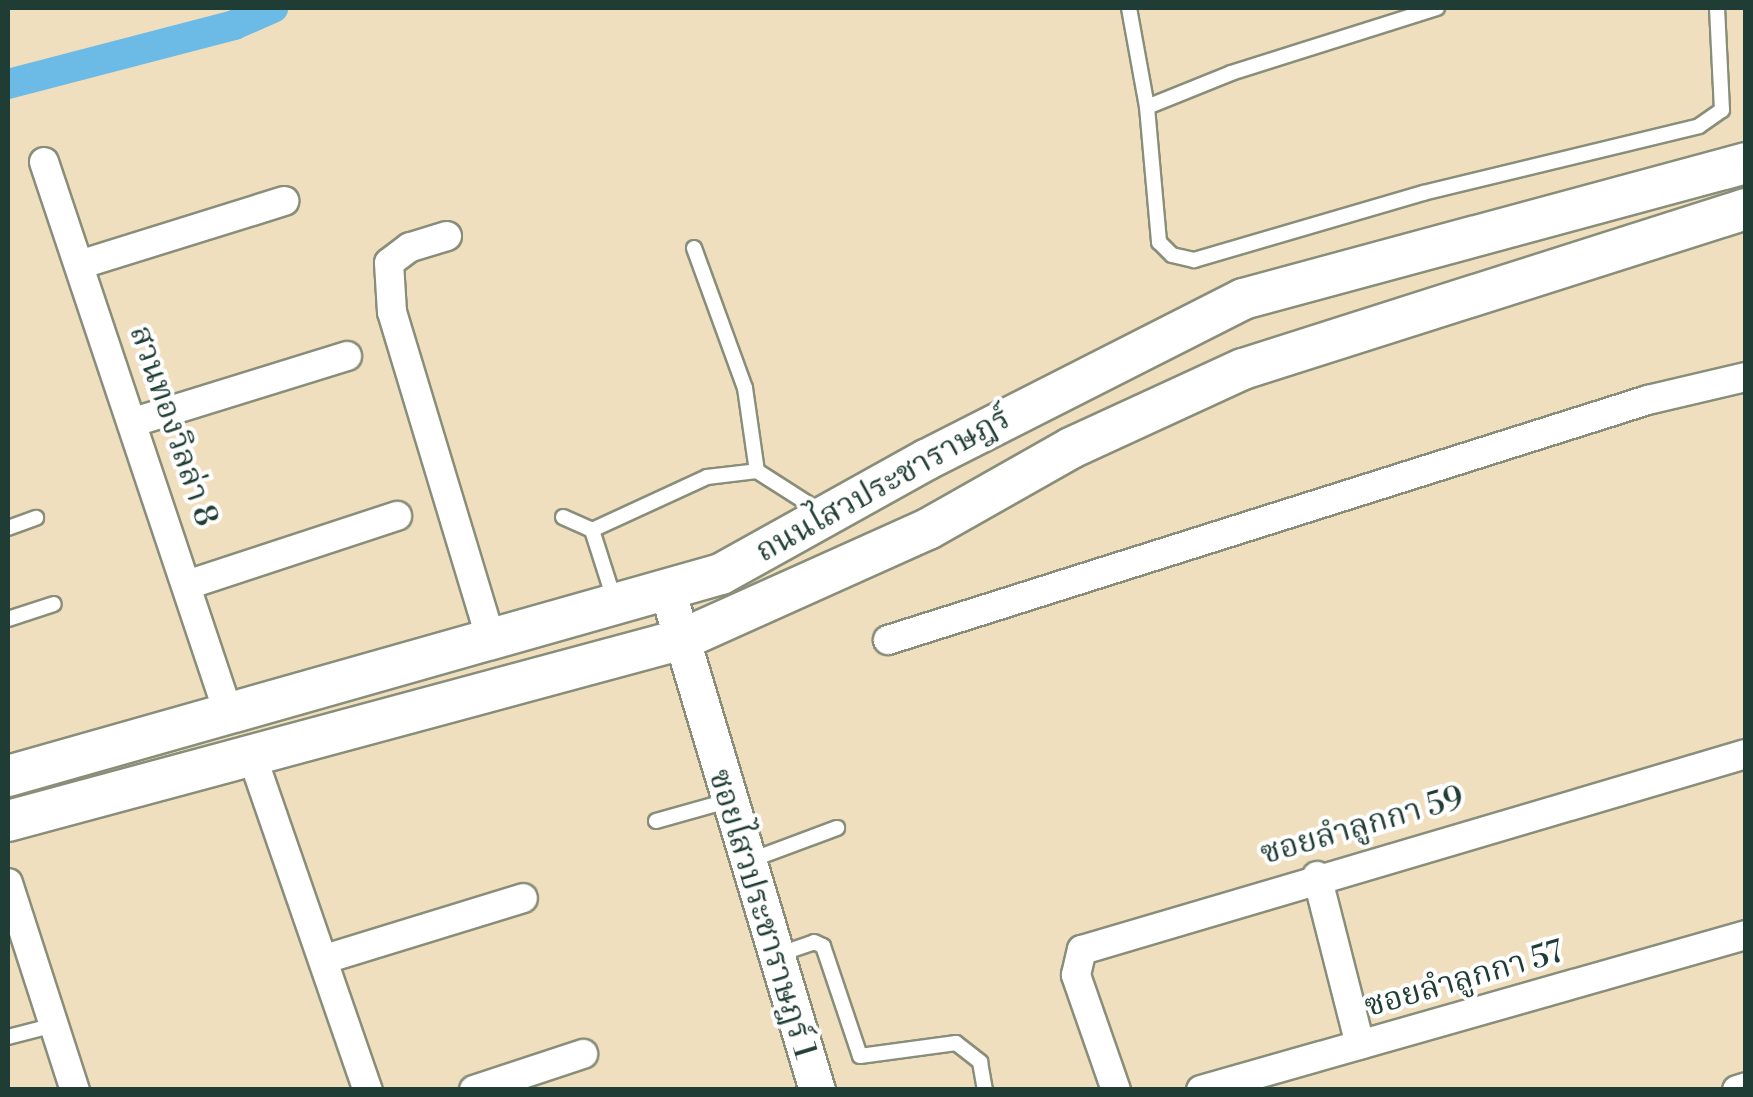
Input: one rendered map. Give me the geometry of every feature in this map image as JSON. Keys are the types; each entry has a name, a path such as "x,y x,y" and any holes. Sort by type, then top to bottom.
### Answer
{"main road":[{"name":"ถนนไสวประชาราษฎร์","path":"8,776 491,639 643,601 722,574 825,516 1243,299 1746,163"},
{"name":"ถนนไสวประชาราษฎร์","path":"8,822 251,753 671,643 928,529 1071,448 1243,369 1746,209"},
{"path":"542,628 554,673"}],"street":[{"name":"สวนทองวิลล่า 8","path":"44,162 190,584 229,714"},
{"path":"82,264 284,200"},
{"path":"447,236 410,247 389,262 392,312 491,639"},
{"path":"134,422 346,356"},
{"path":"888,640 1611,412 1746,378"},
{"path":"190,584 398,516"},
{"name":"ซอยไสวประชาราษฎร์ 1","path":"643,601 671,643 688,719 707,740 817,1090"},
{"path":"251,753 368,1090"},
{"name":"ซอยลำลูกกา 59","path":"1116,1090 1076,974 1082,950 1317,876 1746,754"},
{"path":"1317,876 1360,1045"},
{"path":"8,883 76,1090"},
{"path":"325,959 522,898"},
{"name":"ซอยลำลูกกา 57","path":"1201,1090 1746,935"},
{"path":"474,1090 583,1054"},
{"path":"1737,1090 1746,1087"}],"lane":[{"path":"1130,8 1148,108 1159,242 1172,255 1194,260 1423,194 1699,126 1722,110 1717,8"},
{"path":"1148,108 1230,72 1438,8"},
{"path":"694,248 746,388 757,471"},
{"path":"592,530 707,477 757,471 825,516"},
{"path":"563,517 592,530 643,601"},
{"path":"8,528 36,518"},
{"path":"8,619 54,604"},
{"path":"656,820 727,801"},
{"path":"746,862 837,828"},
{"path":"776,956 814,942 823,946 860,1056 956,1043 980,1062 985,1090"},
{"path":"8,1038 54,1025"}],"waterway":[{"path":"8,84 234,25 273,8"}]}
